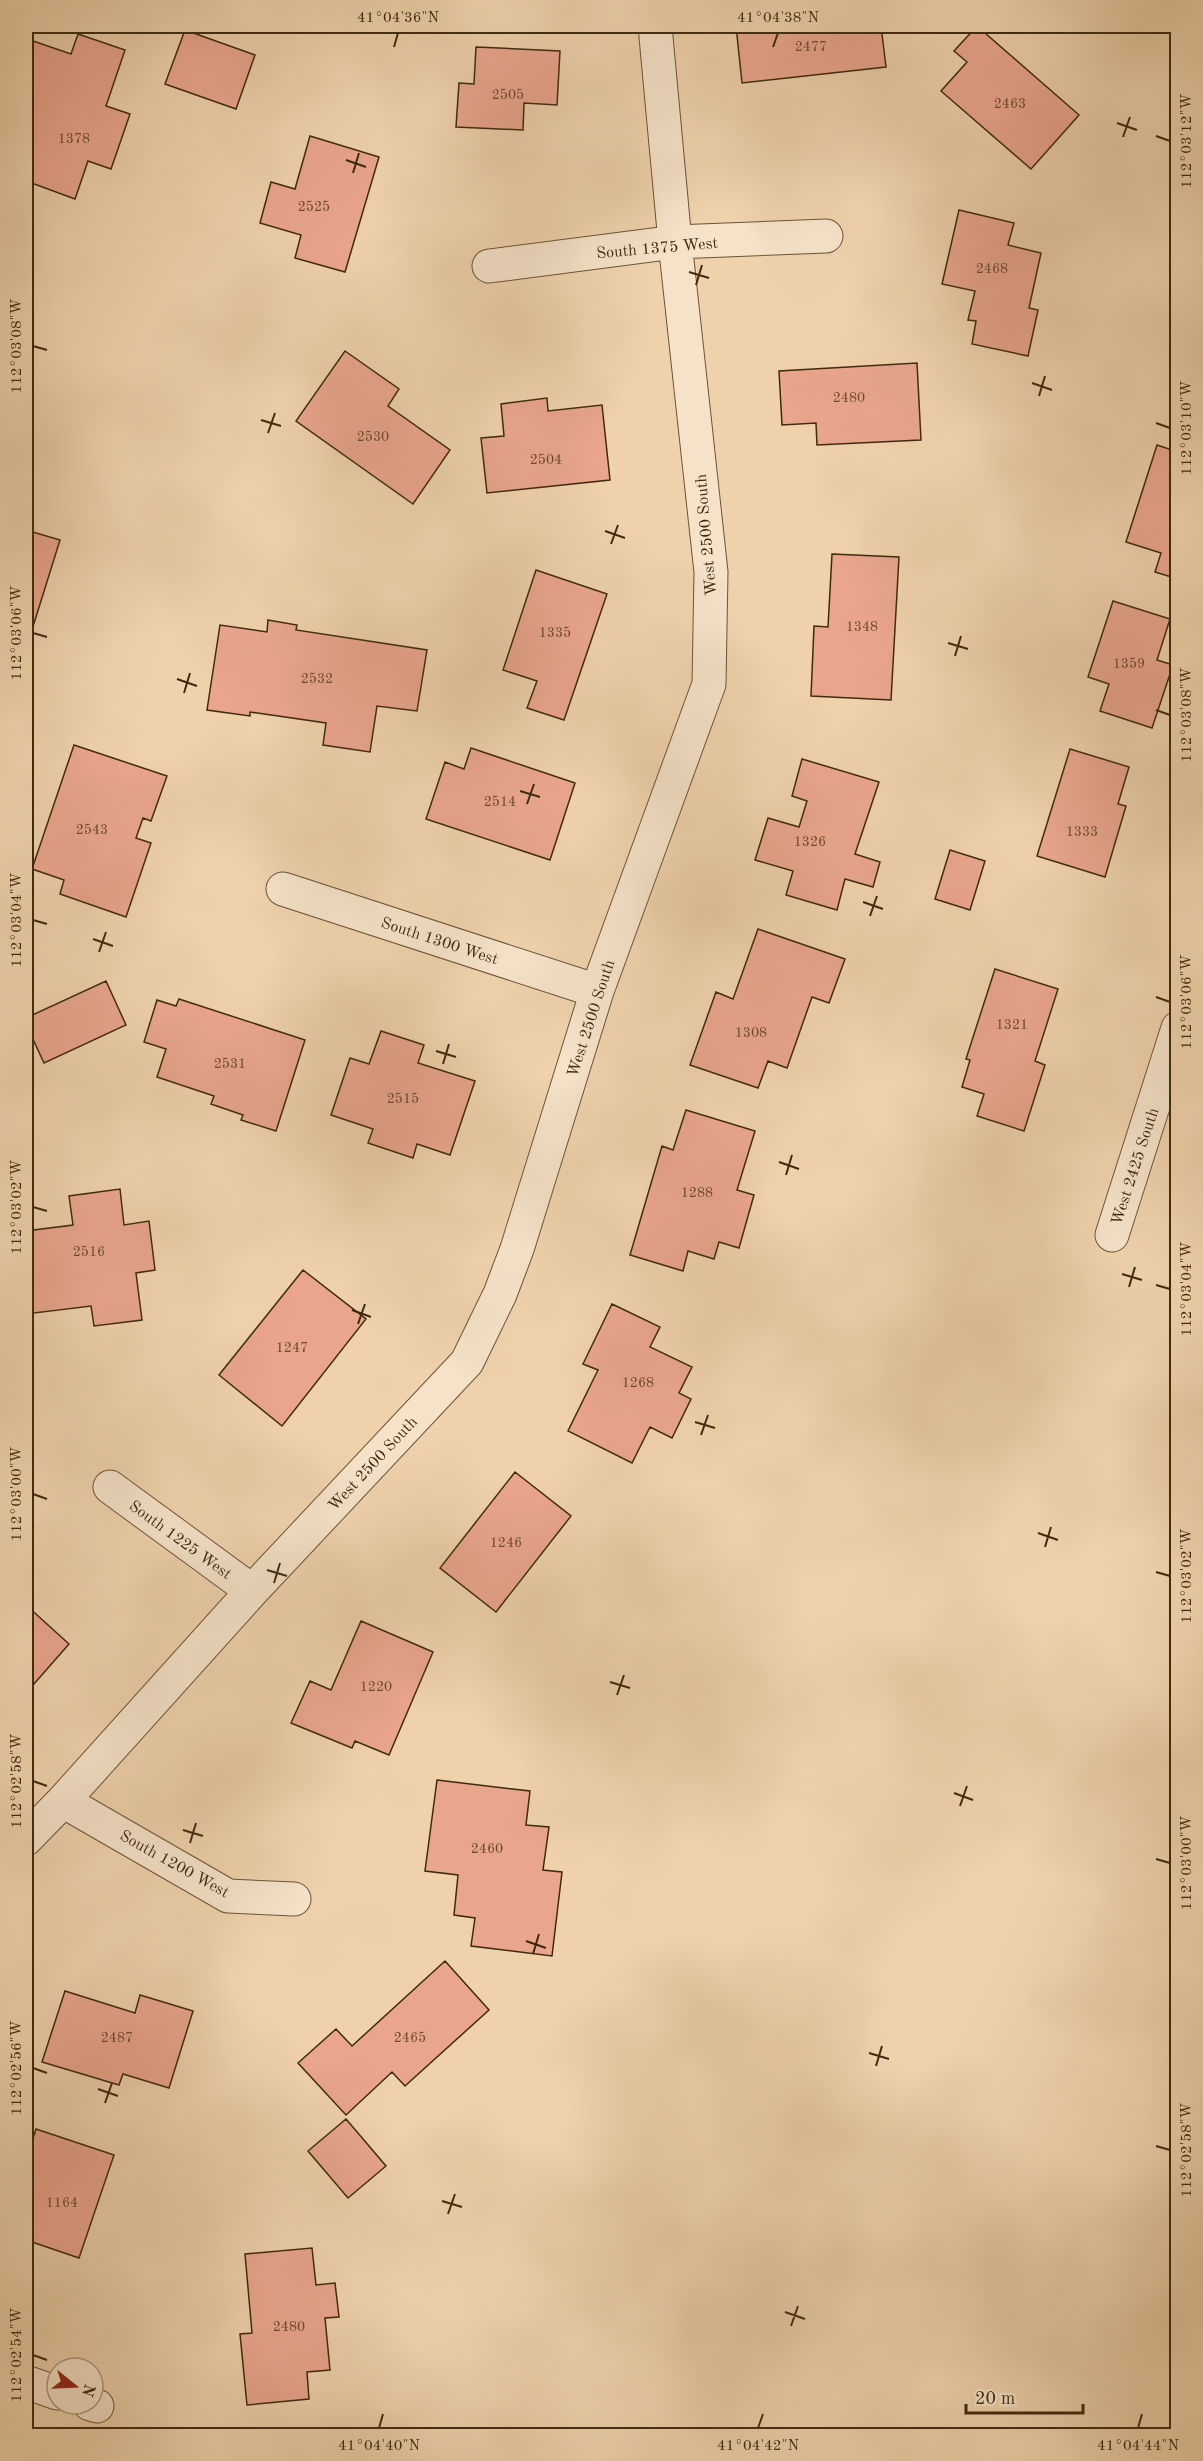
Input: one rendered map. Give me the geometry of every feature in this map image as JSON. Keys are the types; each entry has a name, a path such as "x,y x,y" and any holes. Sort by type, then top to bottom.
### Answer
{"street":[{"name":"West 2500 South","path":"26,1839 252,1591 466,1362 500,1294 517,1249 597,991 709,684 711,572 675,242 655,26"},
{"name":"South 1375 West","path":"489,266 675,242 826,236"},
{"name":"South 1300 West","path":"283,889 597,991"},
{"name":"West 2425 South","path":"1112,1235 1178,1028"},
{"name":"South 1225 West","path":"110,1488 252,1591"},
{"name":"South 1200 West","path":"63,1801 228,1896 294,1899"},
{"path":"26,2382 45,2389"}],"building":[{"path":"736,26 881,26 886,67 742,83"},
{"path":"977,26 1079,115 1031,169 941,91 967,62 954,51"},
{"path":"185,30 255,55 236,109 165,84"},
{"path":"78,34 125,50 106,106 130,114 111,169 88,161 75,199 26,181 26,63 33,41 71,54"},
{"path":"476,47 560,51 557,105 524,103 523,130 456,127 459,83 474,84"},
{"path":"310,136 379,157 345,272 295,258 301,235 260,223 271,182 295,189"},
{"path":"959,210 1014,223 1008,245 1041,253 1029,308 1038,310 1028,356 972,344 976,321 968,320 975,291 942,284"},
{"path":"345,351 399,389 388,406 450,450 413,504 296,421"},
{"path":"917,363 921,440 817,445 816,423 782,425 779,371"},
{"path":"1178,382 1178,408 1170,406"},
{"path":"547,398 548,411 602,405 610,480 487,493 481,438 504,436 501,404"},
{"path":"1157,445 1178,452 1178,579 1155,572 1161,553 1126,542"},
{"path":"26,530 60,540 26,649"},
{"path":"832,554 899,557 891,700 811,696 814,626 828,627"},
{"path":"536,570 607,594 564,720 527,708 537,681 503,670"},
{"path":"1113,601 1170,619 1157,660 1173,665 1152,728 1100,711 1109,684 1088,677"},
{"path":"268,620 297,625 296,630 427,650 417,711 377,706 370,752 323,745 326,723 250,712 250,716 207,710 220,625 267,632"},
{"path":"74,745 167,776 151,821 143,818 136,838 151,843 126,917 60,894 64,880 32,869"},
{"path":"471,748 575,783 550,860 426,819 445,762 464,769"},
{"path":"1070,749 1129,767 1118,804 1126,806 1105,877 1037,856"},
{"path":"802,759 879,782 855,854 880,862 873,887 845,879 837,910 786,895 793,871 755,860 768,818 799,827 807,801 792,796"},
{"path":"950,850 985,861 970,910 935,899"},
{"path":"758,929 845,959 829,1003 812,997 787,1068 768,1061 758,1088 690,1065 716,992 733,999"},
{"path":"995,969 1058,989 1035,1061 1045,1065 1024,1131 977,1116 984,1094 962,1087 970,1060 966,1059"},
{"path":"106,981 126,1025 44,1063 26,1024 26,1018"},
{"path":"179,999 305,1040 276,1131 241,1120 243,1115 211,1104 214,1096 157,1077 166,1049 144,1042 157,1000 176,1006"},
{"path":"381,1031 424,1045 418,1063 475,1081 450,1155 417,1144 413,1158 368,1143 373,1129 331,1115 350,1058 369,1064"},
{"path":"686,1110 755,1131 737,1190 754,1195 739,1248 719,1242 714,1259 688,1251 683,1271 630,1255 662,1146 673,1150"},
{"path":"120,1189 124,1225 149,1221 155,1270 136,1273 142,1320 94,1326 91,1306 26,1314 26,1231 73,1225 69,1196"},
{"path":"303,1270 366,1319 282,1426 219,1375"},
{"path":"612,1304 660,1327 650,1347 692,1367 679,1393 691,1399 672,1438 650,1427 632,1463 568,1431 598,1370 583,1364"},
{"path":"515,1472 571,1516 496,1612 440,1568"},
{"path":"26,1605 69,1644 26,1693"},
{"path":"361,1621 433,1652 389,1755 355,1741 352,1748 291,1723 310,1681 331,1690"},
{"path":"437,1780 530,1791 526,1825 549,1827 543,1870 562,1872 552,1956 471,1946 475,1918 454,1915 458,1875 425,1871"},
{"path":"445,1961 489,2010 405,2086 392,2072 346,2115 298,2063 336,2029 352,2046"},
{"path":"65,1991 135,2013 140,1995 193,2011 169,2088 123,2074 119,2085 42,2062"},
{"path":"346,2119 386,2166 348,2198 308,2151"},
{"path":"36,2129 114,2155 79,2258 32,2242 26,2261 26,2161"},
{"path":"312,2248 316,2285 335,2283 339,2317 325,2318 330,2370 307,2372 309,2399 247,2405 240,2334 252,2333 245,2254"}]}
